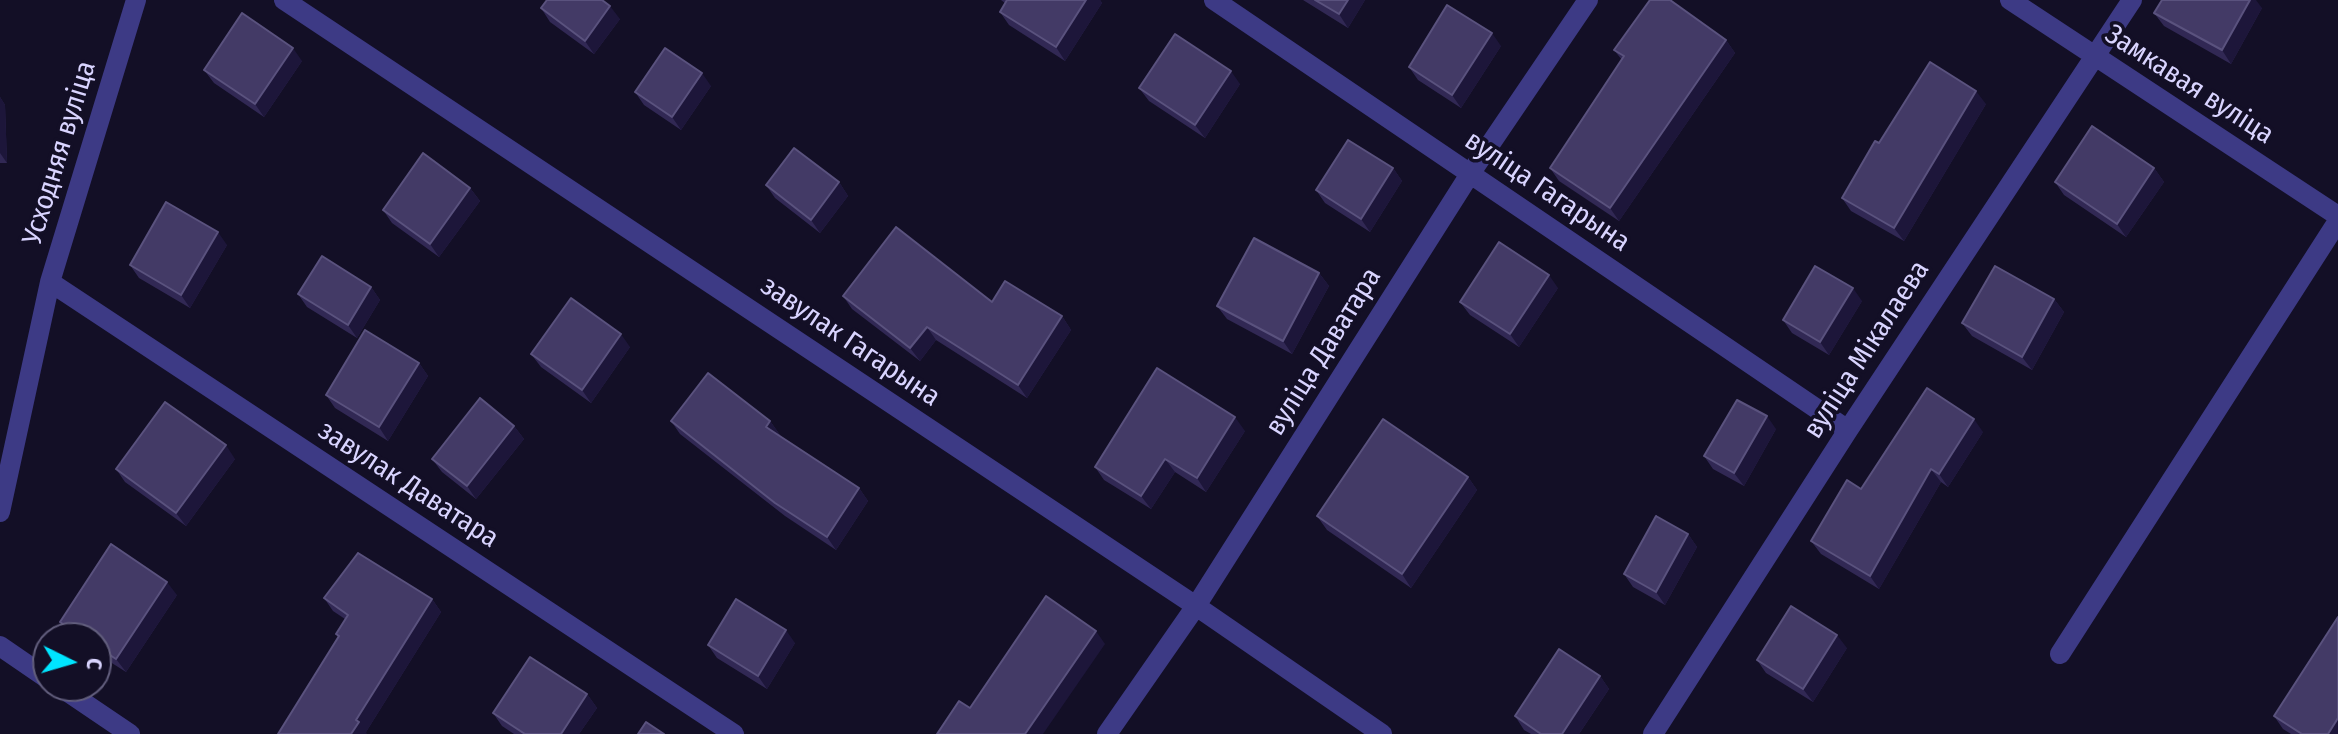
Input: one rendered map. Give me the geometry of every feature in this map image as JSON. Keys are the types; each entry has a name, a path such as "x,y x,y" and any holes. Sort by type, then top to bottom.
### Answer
{"street":[{"name":"Усходняя вуліца","path":"0,512 50,282 136,0"},
{"name":"завулак Гагарына","path":"284,0 1196,606 1382,734"},
{"name":"вуліца Гагарына","path":"1214,0 1848,430"},
{"name":"вуліца Даватара","path":"1107,734 1196,606 1470,174 1588,0"},
{"name":"Замкавая вуліца","path":"2010,0 2338,218"},
{"name":"вуліца Мікалаева","path":"1653,734 1848,430 2132,0"},
{"path":"2060,654 2338,218"},
{"name":"завулак Даватара","path":"50,282 734,734"},
{"path":"0,646 32,668"},
{"path":"83,702 130,734"}],"building":[{"path":"547,0 602,0 610,6 585,41 541,8"},
{"path":"1007,0 1086,0 1056,47 1000,12"},
{"path":"1315,0 1348,0 1339,14"},
{"path":"1650,0 1670,0 1726,40 1610,208 1550,168 1624,56 1614,50"},
{"path":"2162,0 2250,0 2222,50 2154,13"},
{"path":"1447,5 1492,33 1452,95 1409,67"},
{"path":"242,13 293,48 255,104 204,70"},
{"path":"1175,34 1231,71 1195,125 1139,88"},
{"path":"665,48 702,73 672,117 635,92"},
{"path":"1930,62 1976,91 1894,228 1842,198 1875,141 1879,143"},
{"path":"2092,126 2154,168 2117,224 2055,182"},
{"path":"1348,140 1393,168 1361,219 1316,190"},
{"path":"794,148 839,182 811,220 766,185"},
{"path":"423,153 470,188 430,244 383,210"},
{"path":"166,202 218,232 181,295 130,265"},
{"path":"896,227 992,302 1005,281 1062,316 1018,385 927,327 910,348 843,296"},
{"path":"1254,238 1319,273 1283,341 1217,306"},
{"path":"1499,242 1549,275 1510,334 1460,302"},
{"path":"322,256 371,287 348,325 298,294"},
{"path":"1815,266 1853,288 1820,342 1783,320"},
{"path":"1995,266 2054,299 2022,357 1962,323"},
{"path":"571,298 621,334 582,390 531,354"},
{"path":"365,330 419,363 379,427 326,395"},
{"path":"1157,368 1235,417 1197,478 1165,459 1141,496 1095,467"},
{"path":"708,373 770,421 766,427 859,488 827,537 775,503 671,421"},
{"path":"1927,388 1974,419 1939,474 1931,469 1870,576 1811,541 1847,480 1861,489"},
{"path":"480,398 514,426 467,486 432,459"},
{"path":"1737,400 1767,416 1734,473 1704,456"},
{"path":"165,402 226,445 176,513 116,469"},
{"path":"1383,419 1468,477 1402,574 1317,516"},
{"path":"1656,516 1688,534 1656,592 1624,574"},
{"path":"111,544 167,582 116,659 112,656 112,622 60,622"},
{"path":"358,553 432,599 356,720 359,722 351,734 278,734 339,636 336,634 348,615 324,598"},
{"path":"1046,596 1096,631 1025,734 937,734 959,701 970,708"},
{"path":"736,599 786,630 758,676 708,645"},
{"path":"1791,606 1837,635 1803,689 1757,660"},
{"path":"2338,617 2338,718 2328,734 2302,734 2274,716"},
{"path":"1559,649 1600,676 1562,734 1541,734 1515,716"},
{"path":"530,657 587,694 561,734 525,734 493,713"},
{"path":"646,722 664,734 638,734"}]}
